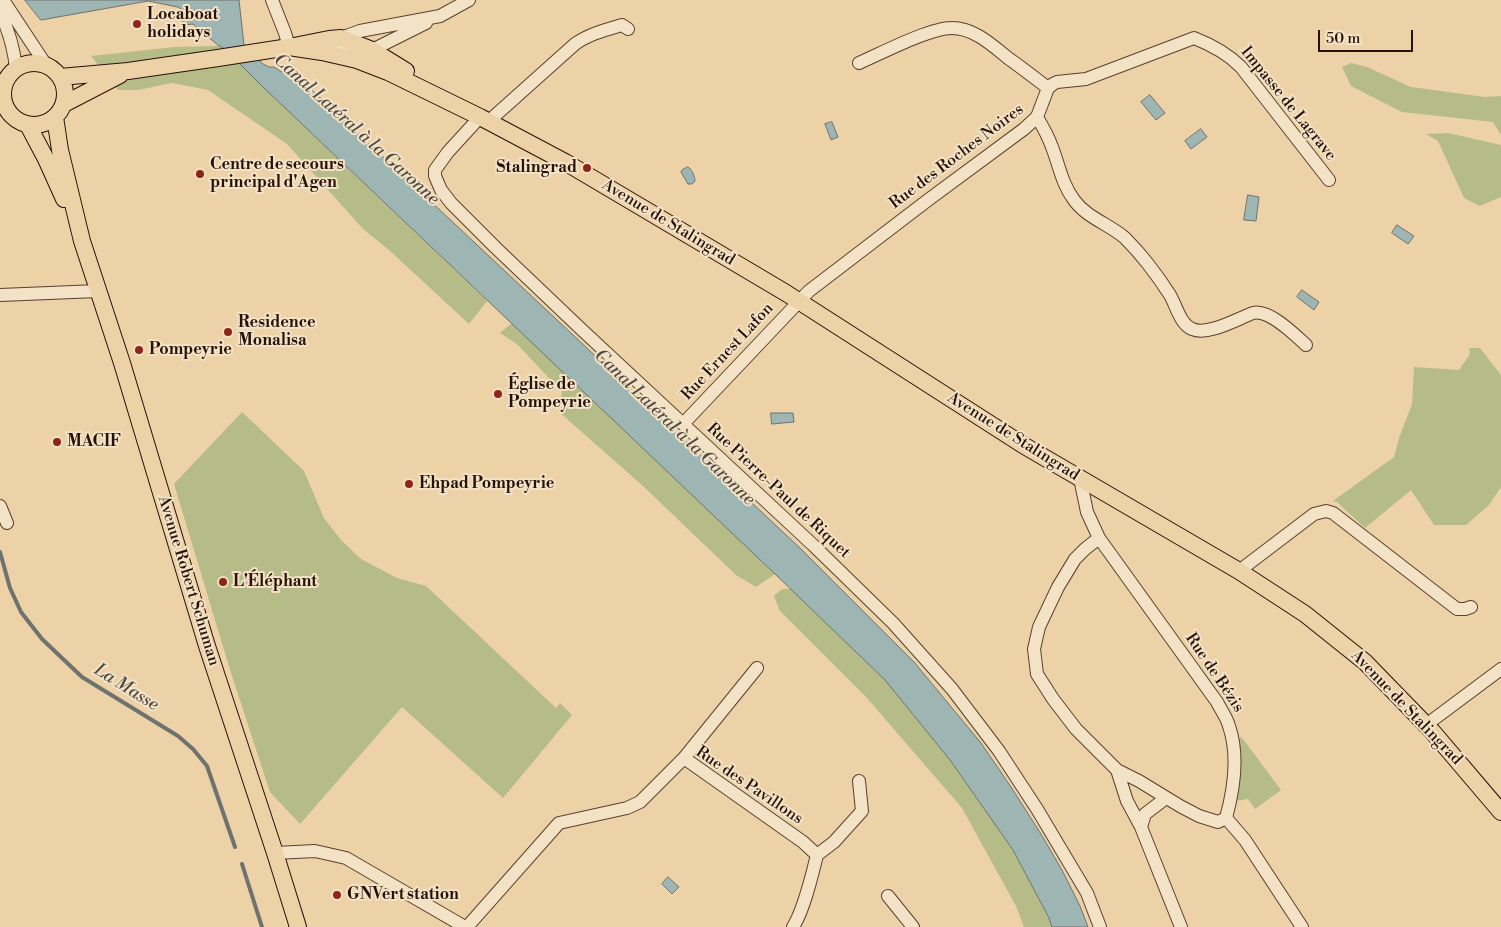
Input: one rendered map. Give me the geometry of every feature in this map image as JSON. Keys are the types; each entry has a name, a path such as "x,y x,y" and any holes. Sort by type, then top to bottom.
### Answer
{"main road":[{"name":"Avenue de Stalingrad","path":"60,77 128,71 287,48 342,38 372,50 484,119"},
{"name":"Avenue de Stalingrad","path":"287,48 322,52 357,60 388,72 484,119 589,175 798,301 1023,445 1239,571 1305,614 1365,662 1426,725 1501,812"},
{"path":"25,64 46,65 60,77 66,94 60,111 47,123 28,125 15,119 3,107 3,89 7,77 25,64"},
{"name":"Avenue de Stalingrad","path":"60,111 128,71"},
{"name":"Avenue Robert Schuman","path":"60,111 60,150 80,234 122,363 207,646 298,927"},
{"name":"Avenue Robert Schuman","path":"28,125 46,159 80,234"}],"street":[{"path":"3,0 46,65"},
{"path":"272,0 285,33 287,48"},
{"path":"322,52 340,47 364,54 469,0"},
{"path":"0,12 9,31 15,57 7,77"},
{"path":"342,38 360,31 440,16"},
{"path":"484,119 582,39 622,25 628,28"},
{"path":"859,63 944,28 958,28 980,36 1048,88"},
{"name":"Impasse de Lagrave","path":"1048,88 1057,82 1086,79 1194,38 1230,56 1241,67 1329,180"},
{"name":"Rue des Roches Noires","path":"798,301 861,250 1024,129 1037,117 1048,88"},
{"path":"1037,117 1046,132 1060,171 1074,200 1092,217 1125,238 1148,264 1190,329 1209,331 1259,312 1287,328 1306,344"},
{"name":"Rue Pierre-Paul de Riquet","path":"484,119 448,152 435,170 435,176 441,190 496,248 813,545 893,623 952,689 996,747 1038,809 1087,893 1100,927"},
{"path":"0,295 98,290"},
{"name":"Rue Ernest Lafon","path":"683,424 798,301"},
{"name":"Rue de Bézis","path":"1080,478 1087,512 1096,532 1216,702 1229,724 1235,770 1226,818"},
{"path":"1100,490 1092,506 1096,532 1085,548 1074,559 1058,587 1038,632 1034,649 1034,662 1037,674 1076,729 1117,770 1199,816 1218,822 1226,818 1245,840 1302,927"},
{"path":"0,506 7,523"},
{"path":"1239,571 1314,514 1326,511 1333,513 1457,609 1471,607"},
{"path":"684,758 757,668"},
{"path":"1426,725 1501,669"},
{"name":"Rue des Pavillons","path":"466,927 559,823 627,808 640,802 684,758 803,842 817,855"},
{"path":"1117,770 1127,801 1141,828 1181,927"},
{"path":"793,927 799,914 817,855 834,842 862,811 859,781"},
{"path":"1141,828 1145,814 1166,798"},
{"path":"275,853 315,851 346,858 466,927"},
{"path":"888,896 913,927"}],"green space":[{"path":"219,46 243,66 487,301 469,324 389,250 363,229 287,144 208,90 172,83 138,90 118,90 91,56 175,47"},
{"path":"1351,63 1367,67 1411,87 1485,97 1501,96 1501,135 1493,122 1402,112 1351,86 1342,67"},
{"path":"1448,133 1501,145 1501,197 1480,206 1464,198 1438,141 1426,134"},
{"path":"512,323 775,574 756,587 736,575 643,486 558,411 562,392 517,344 500,333"},
{"path":"1469,348 1480,348 1501,375 1501,487 1489,505 1466,525 1434,525 1411,490 1365,528 1337,502 1333,501 1394,457 1412,404 1414,367 1459,370 1470,354"},
{"path":"242,412 304,471 324,518 341,540 361,559 397,578 426,586 556,708 560,703 572,715 503,798 402,707 300,824 270,792 231,673 174,484"},
{"path":"782,589 791,589 885,680 950,760 1013,850 1052,927 1024,927 1016,906 962,808 867,698 780,611 774,596"},
{"path":"1241,737 1281,790 1255,809 1248,799 1236,801 1238,741"}],"water":[{"path":"25,0 239,0 244,45 263,64 274,67 312,90 801,549 914,662 981,743 1011,787 1062,870 1088,927 1052,927 1013,850 950,760 885,680 225,49 193,24 183,25 181,9 148,1 41,20"},
{"path":"1150,95 1165,113 1156,120 1141,102"},
{"path":"832,122 838,137 831,140 825,124"},
{"path":"1201,129 1207,137 1191,149 1185,141"},
{"path":"688,167 692,171 695,181 692,184 688,184 681,172"},
{"path":"1248,195 1259,197 1256,221 1244,220"},
{"path":"1397,225 1414,236 1408,244 1392,233"},
{"path":"1302,290 1319,302 1314,310 1297,297"},
{"path":"771,413 793,413 794,422 772,424"},
{"path":"668,877 679,887 672,894 662,884"}],"waterway":[{"name":"La Masse","path":"0,552 10,588 21,612 42,639 82,677 178,736 193,749 207,766 235,847"},
{"name":"La Masse","path":"242,864 262,927"}],"place":[{"name":"Locaboat holidays","path":"137,24"},
{"name":"Stalingrad","path":"587,168"},
{"name":"Centre de secours principal d'Agen","path":"200,174"},
{"name":"Residence Monalisa","path":"228,332"},
{"name":"Pompeyrie","path":"139,350"},
{"name":"Église de Pompeyrie","path":"498,394"},
{"name":"MACIF","path":"57,442"},
{"name":"Ehpad Pompeyrie","path":"409,484"},
{"name":"L'Éléphant","path":"223,582"},
{"name":"GNVert station","path":"337,895"}],"water label":[{"name":"Canal Latéral à la Garonne","path":"356,130"},
{"name":"Canal Latéral à la Garonne","path":"674,428"}]}
